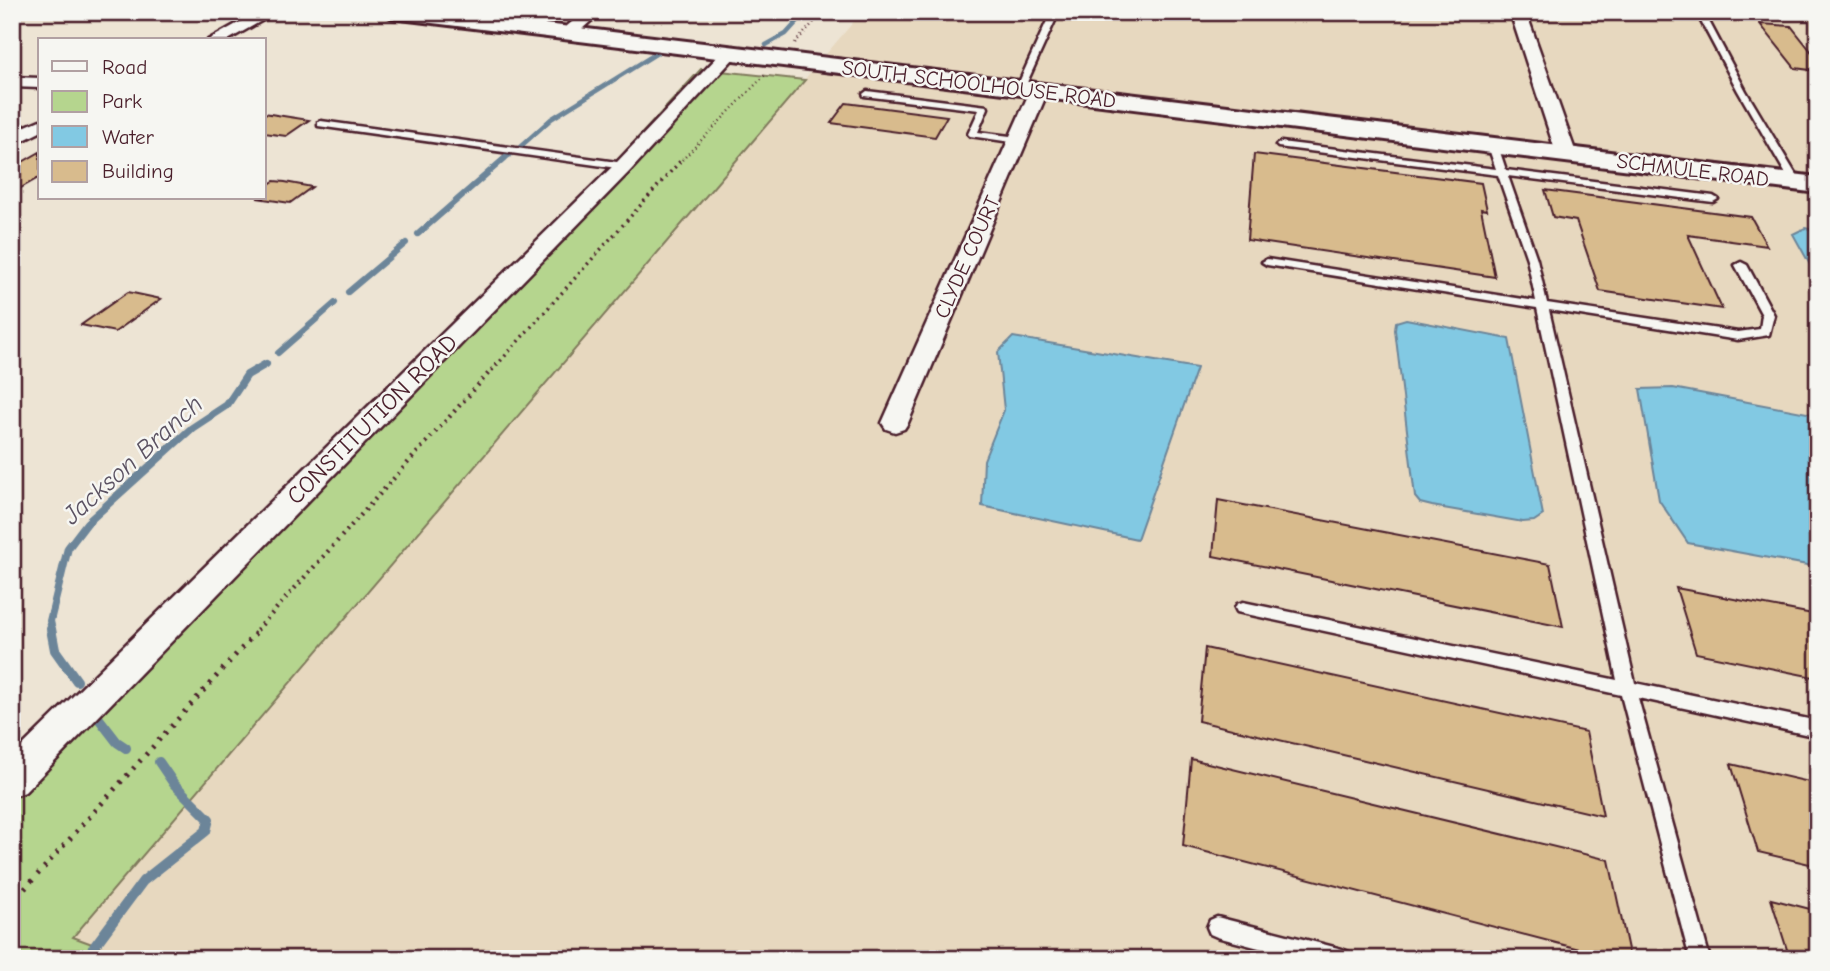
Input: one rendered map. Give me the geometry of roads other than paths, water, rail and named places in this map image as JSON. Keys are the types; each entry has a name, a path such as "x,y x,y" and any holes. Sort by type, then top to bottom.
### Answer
{"street":[{"path":"220,38 270,12"},
{"name":"SOUTH SCHOOLHOUSE ROAD","path":"392,12 1567,156"},
{"path":"567,34 594,12"},
{"path":"1518,12 1567,156"},
{"name":"CONSTITUTION ROAD","path":"12,780 624,166 729,54"},
{"path":"12,82 38,83"},
{"name":"CLYDE COURT","path":"895,424 1018,140 1030,90"},
{"path":"12,140 38,126"},
{"name":"SCHMULE ROAD","path":"1567,156 1807,184"}],"lane":[{"path":"1030,90 1055,12"},
{"path":"1700,12 1742,91 1807,184"},
{"path":"1811,12 1818,13"},
{"path":"867,94 984,108 973,134 1018,140"},
{"path":"321,124 366,128 624,166"},
{"path":"1281,145 1713,199"},
{"path":"1493,146 1532,259 1628,691 1700,959"},
{"path":"1267,261 1738,336 1765,332 1768,316 1741,265"},
{"path":"1243,608 1818,729"},
{"path":"1217,927 1342,959"}],"water":[{"path":"1805,228 1818,231 1818,279 1793,234"},
{"path":"1406,319 1509,339 1543,515 1534,521 1523,522 1432,506 1420,503 1415,497 1395,330 1396,322"},
{"path":"1013,337 1197,368 1137,539 982,506 984,460 1004,410 998,352"},
{"path":"1673,388 1818,415 1818,567 1688,543 1659,500 1640,389"}],"waterway":[{"name":"Jackson Branch","path":"766,45 786,34 806,12"},
{"name":"Jackson Branch","path":"671,40 696,42"},
{"name":"Jackson Branch","path":"520,147 551,119 657,53"},
{"name":"Jackson Branch","path":"505,158 513,153"},
{"name":"Jackson Branch","path":"418,234 505,158"},
{"name":"Jackson Branch","path":"348,292 406,243"},
{"name":"Jackson Branch","path":"278,353 335,303"},
{"name":"Jackson Branch","path":"52,630 50,621 68,548 87,523 192,428 227,405 247,375 266,364 263,366"},
{"name":"Jackson Branch","path":"51,629 55,650 77,681"},
{"name":"Jackson Branch","path":"97,716 117,742 126,748"},
{"name":"Jackson Branch","path":"85,959 143,881 206,831 209,819 174,784 159,762"}]}
